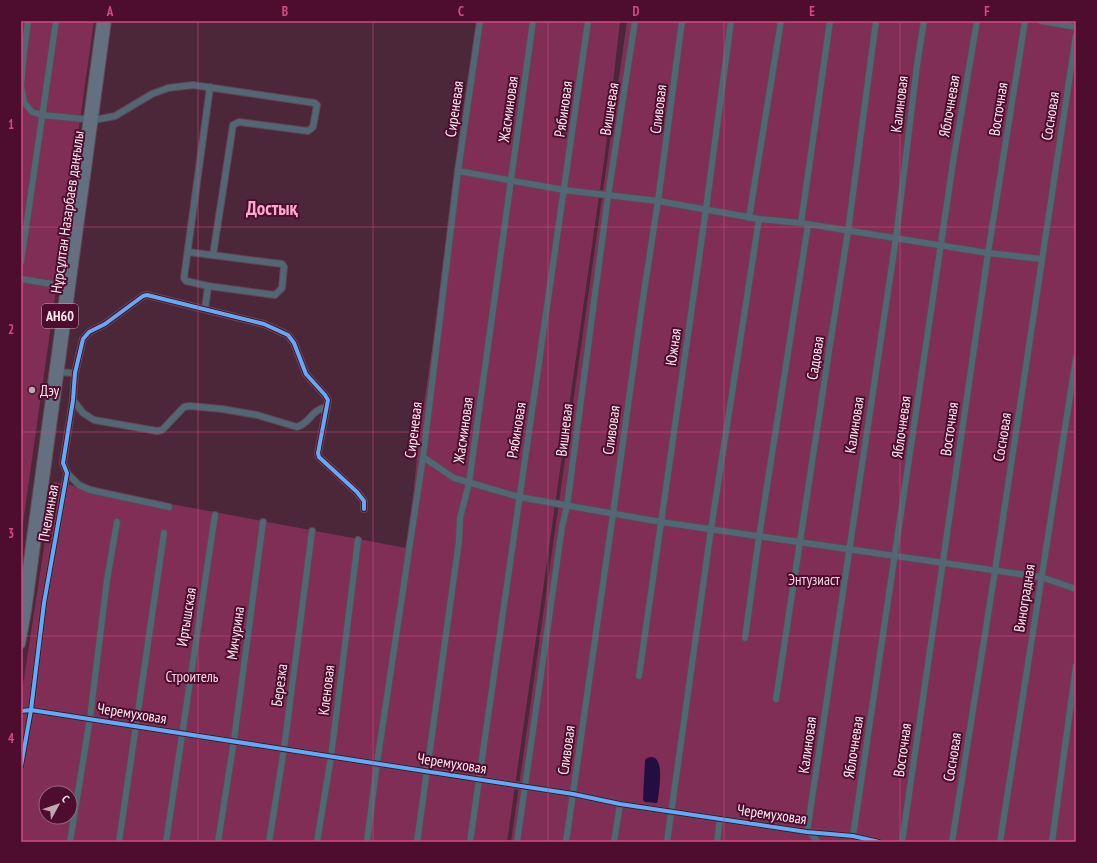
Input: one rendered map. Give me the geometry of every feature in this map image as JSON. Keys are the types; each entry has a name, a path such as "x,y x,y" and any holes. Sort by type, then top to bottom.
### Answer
{"main road":[{"name":"Нұрсұлтан Назарбаев даңғылы","path":"21,612 56,372 90,120 101,21"},
{"name":"Нұрсұлтан Назарбаев даңғылы","path":"21,644 27,612 56,372 64,286 107,21"}],"street":[{"path":"28,21 21,86 24,102 32,112 42,115 90,120 115,116 152,94 168,88 193,85 315,103 317,105 312,127 308,131 239,122 233,125 213,255"},
{"path":"21,262 56,21"},
{"name":"Сиреневая","path":"367,842 377,763 422,458 458,171 480,21"},
{"name":"Жасминовая","path":"417,842 459,542 460,518 469,483 533,21"},
{"name":"Рябиновая","path":"470,842 588,21"},
{"name":"Вишневая","path":"517,842 562,527 567,506 608,196 636,21"},
{"name":"Сливовая","path":"566,842 658,202 682,21"},
{"name":"Южная","path":"639,676 706,209 731,21"},
{"path":"749,218 781,21"},
{"path":"745,638 805,224 830,21"},
{"name":"Садовая","path":"776,699 848,231 876,21"},
{"name":"Калиновая","path":"808,832 848,550 896,238 924,21"},
{"name":"Яблочневая","path":"853,836 954,156 977,21"},
{"name":"Восточная","path":"902,842 988,253 1026,21"},
{"path":"1041,21 1076,27"},
{"name":"Сосновая","path":"952,842 995,571 1076,35"},
{"path":"188,252 282,264 284,267 282,288 275,295 208,286 185,280 184,278 210,87"},
{"path":"458,171 564,190 706,209 749,218 805,224 988,253 1042,259"},
{"path":"667,842 711,529 759,219"},
{"path":"21,279 64,286"},
{"path":"208,286 205,309 264,324 288,335 294,343 306,374 328,400 318,452 319,457 357,492 364,501 364,509"},
{"name":"Пчелинная","path":"21,766 32,710 44,603 67,473 63,463 73,400 75,373 83,339 85,335 105,324 143,296 147,295 205,309"},
{"name":"Виноградная","path":"1000,842 1076,358"},
{"path":"56,372 75,373"},
{"path":"73,400 88,418 157,431 162,430 184,407 190,406 222,409 258,415 297,427 302,426 317,410 327,407"},
{"path":"422,458 454,478 519,497 661,522 1041,577 1076,589"},
{"path":"67,473 78,485 90,490 169,506"},
{"name":"Иртышская","path":"166,842 215,515"},
{"path":"70,842 90,718 107,580 117,522"},
{"name":"Мичурина","path":"218,842 234,740 263,522"},
{"name":"Березка","path":"269,842 284,749 312,531"},
{"path":"119,842 164,533"},
{"name":"Кленовая","path":"317,842 331,757 358,540"},
{"path":"1052,842 1076,666"},
{"name":"Черемуховая","path":"21,711 32,710 90,718 573,794 620,804 808,832 853,836 879,842"},
{"path":"614,842 620,804"},
{"path":"717,842 720,819"},
{"path":"808,832 818,842"}],"green space":[{"path":"21,21 94,21 21,537"},
{"name":"Строитель","path":"483,21 620,21 605,154 507,842 21,842 21,698 54,482 406,548 418,446 458,171 469,116"},
{"name":"Энтузиаст","path":"627,21 1076,21 1076,842 511,842"}],"shaded area":[{"path":"651,757 655,758 660,768 657,803 645,802 643,800 645,760"}],"cycle path":[{"path":"21,766 31,710 44,603 67,473 63,463 73,400 75,373 83,339 89,332 105,324 143,296 147,295 264,324 288,335 294,343 306,374 328,400 318,453 319,457 357,492 364,501 364,509"},
{"path":"21,711 31,710 573,794 620,804 807,832 853,836 879,842"}],"place":[{"name":"Дэу","path":"32,390"}],"district":[{"name":"Достық","path":"272,208"}]}
